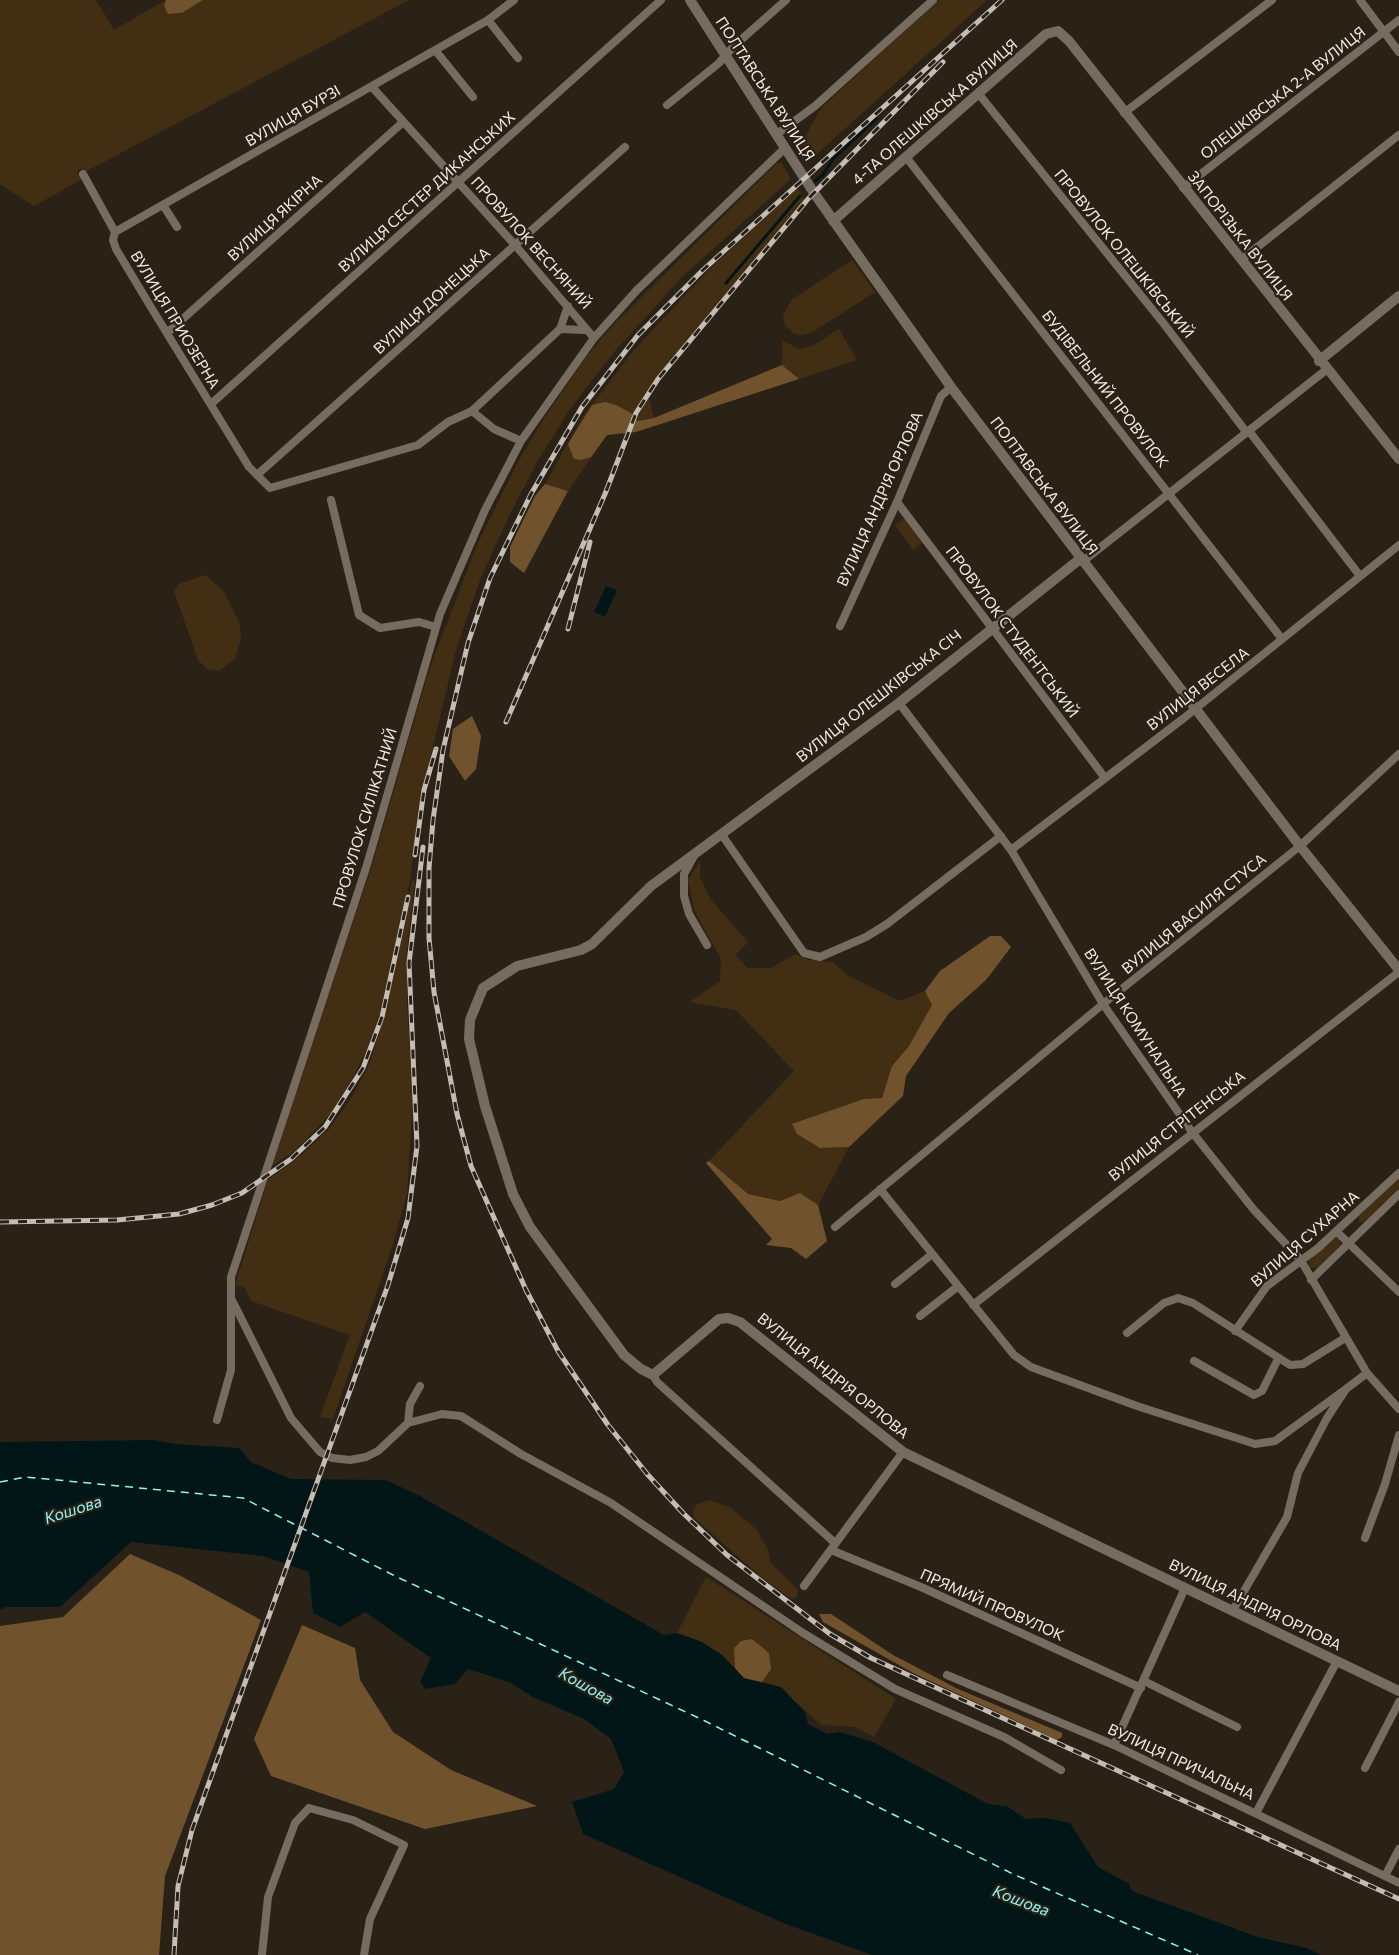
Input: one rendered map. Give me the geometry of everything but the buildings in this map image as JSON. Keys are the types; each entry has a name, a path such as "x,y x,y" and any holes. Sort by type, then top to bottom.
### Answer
{"street":[{"name":"ВУЛИЦЯ БУРЗІ","path":"115,232 488,20 514,0"},
{"name":"ВУЛИЦЯ СЕСТЕР ДИКАНСЬКИХ","path":"211,404 661,0"},
{"name":"ПОЛТАВСЬКА ВУЛИЦЯ","path":"690,0 833,221 951,387 1300,846 1399,971"},
{"path":"667,105 786,0"},
{"path":"777,134 815,106 933,0"},
{"path":"1124,113 1272,0"},
{"path":"1360,0 1399,52"},
{"path":"488,20 518,58"},
{"name":"ОЛЕШКІВСЬКА 2-А ВУЛИЦЯ","path":"1183,188 1399,20"},
{"name":"ЗАПОРІЗЬКА ВУЛИЦЯ","path":"1058,31 1399,459"},
{"name":"4-ТА ОЛЕШКІВСЬКА ВУЛИЦЯ","path":"833,221 1046,34 1058,31"},
{"path":"435,50 473,97"},
{"name":"ПРОВУЛОК ВЕСНЯНИЙ","path":"372,87 402,123 458,180 582,321 584,330 594,338"},
{"name":"ПРОВУЛОК ОЛЕШКІВСЬКИЙ","path":"978,93 1157,315 1360,576"},
{"name":"ВУЛИЦЯ ЯКІРНА","path":"167,333 402,123"},
{"path":"1240,260 1399,135"},
{"name":"ВУЛИЦЯ ДОНЕЦЬКА","path":"257,475 625,147"},
{"name":"ПРОВУЛОК СИЛІКАТНИЙ","path":"217,1420 231,1370 231,1277 366,868 436,627 485,510 521,441 594,338 637,290 785,148"},
{"name":"БУДІВЕЛЬНИЙ ПРОВУЛОК","path":"906,157 1282,639"},
{"name":"ВУЛИЦЯ ПРИОЗЕРНА","path":"83,174 115,232 113,240 116,249 249,467 257,475"},
{"path":"163,205 177,227"},
{"path":"1319,361 1399,296"},
{"path":"257,475 266,486 273,488 418,445 448,422 472,411 560,329 568,306"},
{"path":"560,329 584,330"},
{"name":"ВУЛИЦЯ ОЛЕШКІВСЬКА СІЧ","path":"694,855 899,702 991,628 1170,494 1326,370"},
{"name":"ВУЛИЦЯ АНДРІЯ ОРЛОВА","path":"840,626 897,502 941,396 951,387"},
{"path":"472,411 494,429 521,441"},
{"path":"332,500 359,615 380,628 419,622 436,627"},
{"name":"ПРОВУЛОК СТУДЕНТСЬКИЙ","path":"897,502 1105,778"},
{"name":"ВУЛИЦЯ ВЕСЕЛА","path":"1011,850 1195,709 1399,544"},
{"name":"ВУЛИЦЯ КОМУНАЛЬНА","path":"899,702 1011,850 1104,1004 1192,1132 1254,1210 1300,1259 1367,1373 1399,1409"},
{"name":"ВУЛИЦЯ ВАСИЛЯ СТУСА","path":"835,1227 1104,1004 1300,846 1399,754"},
{"path":"722,835 804,953 820,957 866,937 887,924 1001,836"},
{"path":"694,855 684,874 684,896 689,914 707,945"},
{"path":"653,1375 635,1366 624,1355 530,1227 513,1194 482,1095 469,1039 470,1020 483,988 499,976 517,966 581,950 592,944 651,886 694,855"},
{"name":"ВУЛИЦЯ СТРІТЕНСЬКА","path":"973,1305 1399,971"},
{"name":"ВУЛИЦЯ СУХАРНА","path":"1235,1331 1257,1296 1336,1231 1399,1173"},
{"path":"880,1189 957,1287 1018,1359 1026,1365 1137,1406 1255,1444 1268,1444 1284,1435 1331,1397 1367,1373"},
{"name":"ВУЛИЦЯ СУХАРНА","path":"1311,1280 1399,1194"},
{"path":"1336,1231 1399,1292"},
{"path":"896,1284 931,1254"},
{"path":"920,1316 957,1287"},
{"path":"1126,1333 1164,1303 1178,1298 1187,1299 1290,1365 1299,1366 1345,1338"},
{"path":"231,1299 291,1418 320,1452 332,1458 350,1460 366,1457 378,1451 408,1423 442,1414 461,1416 522,1454 611,1503 802,1633 895,1689 1004,1737 1061,1770"},
{"name":"ВУЛИЦЯ АНДРІЯ ОРЛОВА","path":"653,1375 711,1324 728,1318 753,1330 881,1437 903,1452 1399,1691"},
{"path":"1194,1361 1254,1395 1262,1391 1278,1359"},
{"name":"ПРЯМИЙ ПРОВУЛОК","path":"653,1375 657,1382 833,1547 1237,1727"},
{"path":"408,1423 410,1404 420,1386"},
{"path":"1233,1610 1287,1516 1298,1473 1346,1389"},
{"path":"1365,1538 1385,1484 1399,1435"},
{"path":"804,1586 903,1452"},
{"path":"1114,1745 1185,1588"},
{"path":"1256,1813 1337,1661"},
{"name":"ВУЛИЦЯ ПРИЧАЛЬНА","path":"947,1675 1114,1745 1399,1883"},
{"path":"1365,1768 1399,1702"},
{"path":"262,1955 268,1897 295,1823 309,1808 353,1820 404,1845 370,1919 364,1955"},
{"path":"1385,1876 1399,1849"}],"shaded area":[{"path":"0,0 96,0 114,30 166,0 164,6 168,14 182,13 203,0 409,0 85,172 83,168 77,171 81,180 34,206 0,184"},
{"path":"166,0 203,0 182,13 168,14 164,6"},
{"path":"939,0 987,0 806,164 797,151 821,108"},
{"path":"781,162 791,179 682,277 615,351 572,406 537,462 511,512 481,577 456,650 419,805 410,880 399,932 380,1012 367,1050 336,1108 297,1149 270,1167 371,869 429,670 477,545 518,462 543,420 586,357 612,326 777,163"},
{"path":"797,187 808,204 666,373 649,398 654,418 637,421 630,414 617,434 607,435 568,491 545,484 582,418 633,351 706,273"},
{"path":"852,260 875,292 811,333 801,335 793,333 785,325 783,316 791,300"},
{"path":"839,329 857,360 799,379 782,365 782,340 799,349 812,346"},
{"path":"782,365 799,379 636,432 607,435 591,457 574,459 568,444 592,405 605,402 616,405 631,413 637,421 654,418"},
{"path":"545,484 568,491 524,573 510,562 510,547 535,496"},
{"path":"905,518 922,543 913,550 895,525"},
{"path":"205,575 223,590 240,624 241,639 235,658 219,671 207,669 198,660 174,591 179,584"},
{"path":"472,716 481,736 476,769 465,781 449,756 453,729"},
{"path":"700,861 700,877 711,900 748,942 735,955 748,968 771,968 796,954 808,960 832,962 847,975 900,1001 925,991 933,1005 909,1046 892,1066 882,1098 864,1099 820,1148 849,1147 818,1205 800,1194 780,1201 748,1194 709,1161 794,1071 736,1010 690,1002 720,981 721,959 695,912 688,880"},
{"path":"412,880 415,881 407,950 407,1007 413,1095 407,1194 392,1247 333,1419 320,1417 350,1335 251,1301 245,1288 235,1285 268,1180 299,1157 330,1128 352,1097 369,1065 387,1008"},
{"path":"990,936 1001,936 1011,947 986,980 949,1013 906,1076 903,1096 849,1147 820,1148 797,1134 792,1124 864,1099 882,1098 892,1066 909,1046 932,1005 925,991 940,971"},
{"path":"709,1161 748,1194 780,1201 800,1193 818,1205 827,1241 806,1259 791,1248 766,1245 772,1239 706,1163"},
{"path":"1399,1179 1399,1188 1365,1221 1359,1223 1359,1216"},
{"path":"1337,1237 1341,1244 1318,1267 1309,1268 1309,1259"},
{"path":"710,1500 731,1508 756,1529 768,1550 770,1562 798,1590 796,1598 791,1599 759,1575 694,1518 693,1511 697,1504"},
{"path":"130,1554 181,1576 261,1620 165,1876 159,1955 0,1955 0,1626 63,1617"},
{"path":"706,1577 896,1699 874,1737 855,1727 821,1725 798,1704 743,1679 722,1655 701,1642 677,1633"},
{"path":"819,1614 831,1614 893,1655 958,1689 1062,1733 1062,1737 1057,1740 913,1673 823,1622"},
{"path":"302,1625 355,1648 360,1680 393,1732 451,1770 537,1806 425,1829 271,1776 254,1739"},
{"path":"752,1639 769,1653 771,1669 762,1682 743,1679 735,1668 734,1648 741,1641"}],"water":[{"path":"606,586 617,590 605,617 594,612"},
{"name":"Кошова","path":"154,1440 176,1444 239,1448 251,1462 291,1479 386,1480 420,1496 664,1635 677,1633 702,1642 722,1655 744,1678 781,1687 805,1712 808,1724 827,1734 839,1732 873,1742 988,1804 1007,1806 1026,1819 1045,1818 1070,1823 1098,1867 1128,1883 1132,1891 1258,1937 1307,1948 1321,1955 872,1955 783,1923 583,1834 572,1802 614,1789 624,1772 611,1739 584,1719 533,1697 509,1682 468,1669 455,1684 425,1689 420,1682 431,1658 365,1612 340,1627 313,1613 309,1572 263,1556 131,1542 60,1607 6,1607 0,1610 0,1442"}],"pier":[{"path":"317,1477 322,1477 289,1568 285,1567"}],"waterway":[{"path":"815,181 823,175 833,159 876,119"},
{"path":"726,283 800,196"}],"ferry route":[{"path":"0,1482 26,1477 243,1498 395,1576 705,1721 1013,1874 1198,1955"}],"railway":[{"path":"1002,0 703,270 638,335 582,407 531,494 490,578 468,643 443,750 433,820 429,868 429,938 434,992 457,1114 471,1166 526,1290 558,1351 608,1425 648,1475 727,1555 830,1634 871,1658 1399,1899"},
{"path":"506,722 605,494 636,413 658,379 808,199 943,62"},
{"path":"568,629 590,542"},
{"path":"415,855 424,790 436,749"},
{"path":"174,1955 178,1886 192,1830 388,1285 408,1218 417,1146 409,963 423,847"},
{"path":"0,1222 117,1220 179,1214 212,1205 242,1193 291,1159 325,1127 363,1068 382,1017 408,897"}]}
